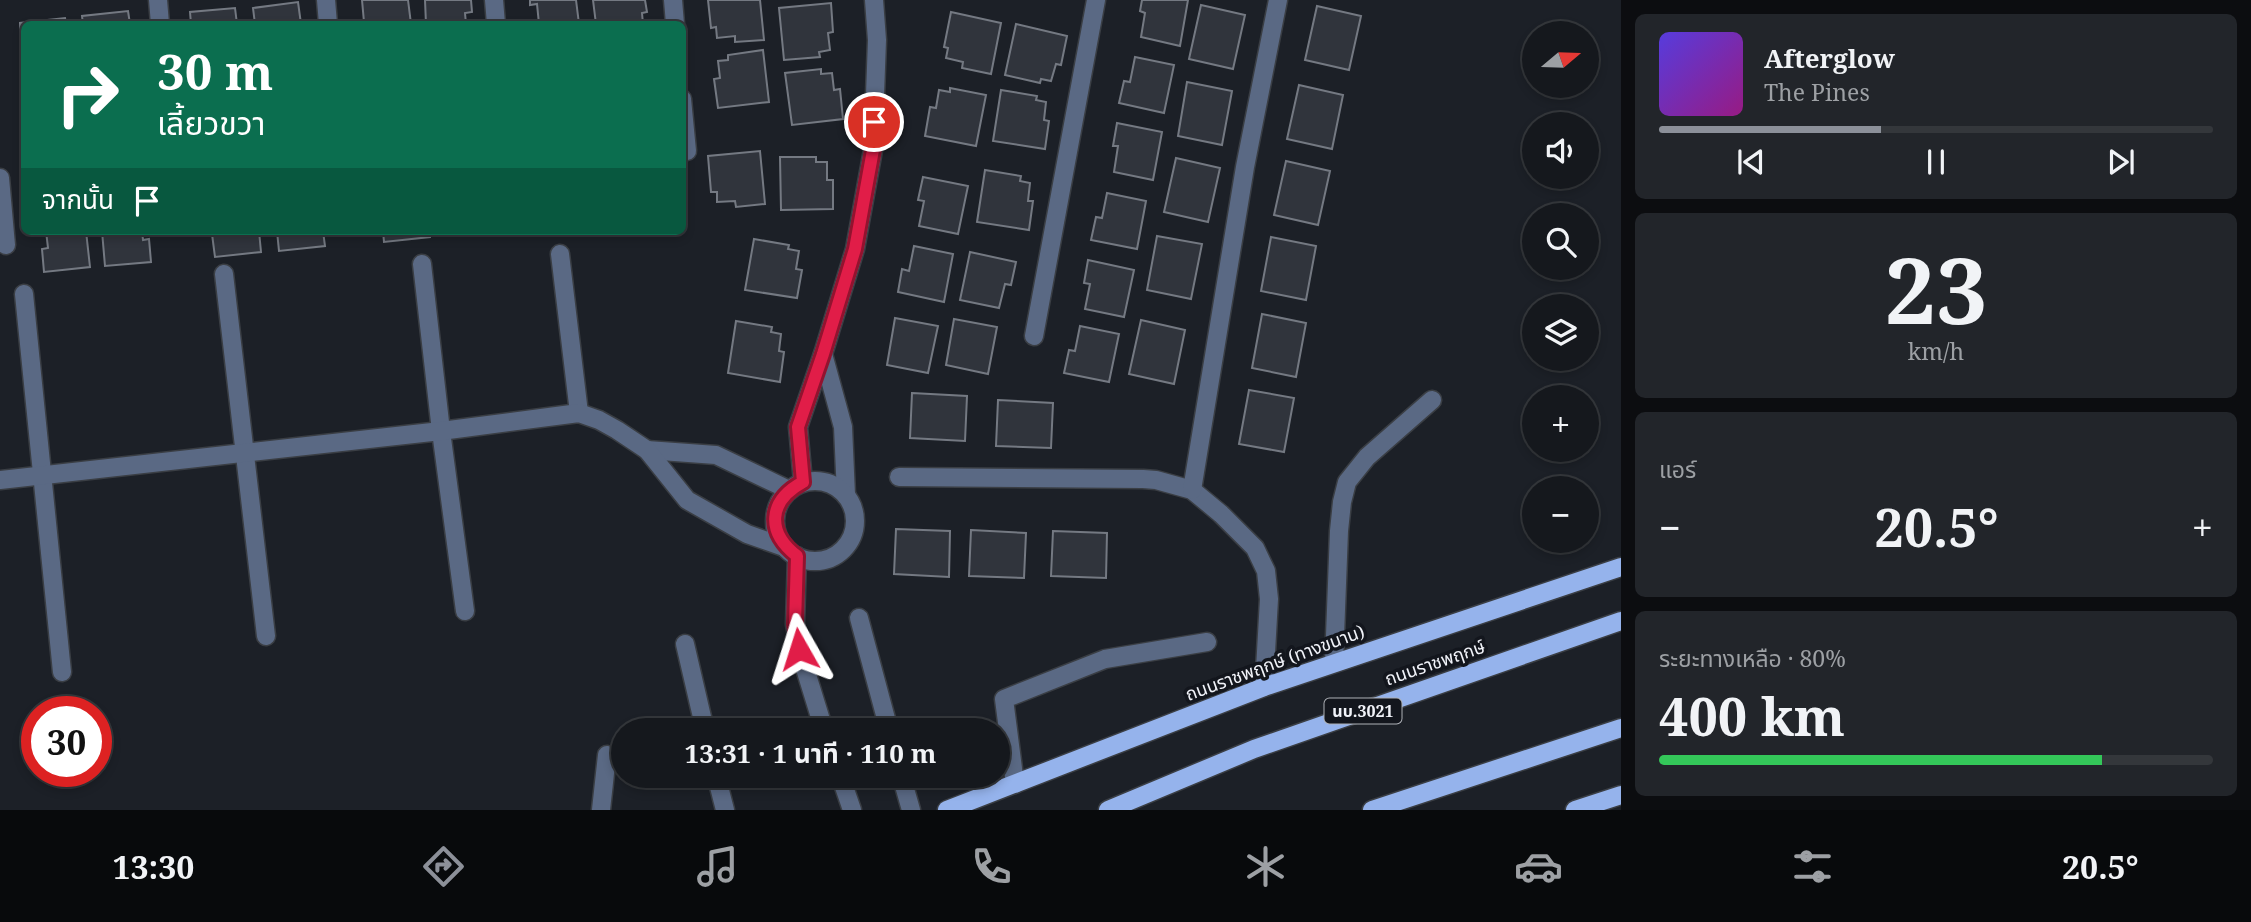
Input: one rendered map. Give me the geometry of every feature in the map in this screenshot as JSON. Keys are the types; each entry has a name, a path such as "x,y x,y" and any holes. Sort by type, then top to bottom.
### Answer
{"main road":[{"name":"ถนนราชพฤกษ์ (ทางขนาน)","path":"947,810 1264,687 1621,567"},
{"name":"ถนนราชพฤกษ์","path":"1108,810 1254,749 1621,621"},
{"path":"1372,810 1621,728"},
{"path":"1575,810 1621,795"}],"street":[{"path":"158,0 160,21"},
{"path":"326,0 328,21"},
{"path":"494,0 496,21"},
{"path":"673,0 675,21"},
{"path":"796,486 798,427 855,249 873,150 877,40 874,0"},
{"path":"1034,336 1096,0"},
{"path":"1192,490 1243,180 1278,0"},
{"path":"686,140 687,150"},
{"path":"0,178 6,245"},
{"path":"560,254 579,413"},
{"path":"422,264 465,611"},
{"path":"224,274 266,636"},
{"path":"24,294 62,671"},
{"path":"0,480 579,413 608,425 646,450 687,500 747,534 811,561 827,559 841,552 850,540 855,525 853,509 846,495 843,427 823,354"},
{"path":"1334,662 1339,531 1347,482 1367,457 1432,400"},
{"path":"646,450 716,455 796,486"},
{"path":"899,477 1143,479 1192,490 1245,536 1255,548 1266,571 1269,599 1264,687"},
{"path":"820,718 799,649 790,551 776,533 775,517 779,502 796,486 818,481 833,485 846,495"},
{"path":"859,618 886,718"},
{"path":"1015,784 1004,698 1105,659 1207,642"},
{"path":"685,643 702,718"},
{"path":"601,810 607,755"},
{"path":"719,788 724,810"},
{"path":"844,788 852,810"},
{"path":"905,788 911,810"}],"building":[{"path":"362,0 408,0 411,21 364,21"},
{"path":"425,0 471,0 472,12 465,13 466,21 426,21"},
{"path":"530,0 576,0 579,21 539,21 537,4 530,5"},
{"path":"593,0 645,0 647,12 642,13 643,21 596,21"},
{"path":"708,0 760,0 764,40 735,42 735,36 717,38 716,27 711,28"},
{"path":"1142,0 1188,0 1180,46 1141,37 1145,13 1140,11"},
{"path":"298,2 301,21 255,21 253,8"},
{"path":"831,3 833,32 828,33 830,50 819,52 820,57 784,60 779,8"},
{"path":"1201,5 1245,15 1233,69 1189,59"},
{"path":"1317,6 1361,16 1349,70 1305,60"},
{"path":"235,8 237,21 191,21 190,12"},
{"path":"128,11 130,21 83,21 82,16"},
{"path":"951,12 1001,23 991,74 962,68 963,62 946,58 948,48 944,47"},
{"path":"65,18 66,21 38,21"},
{"path":"1016,24 1067,36 1061,65 1056,64 1051,81 1041,79 1040,83 1005,75"},
{"path":"763,50 769,102 718,108 714,79 720,78 718,61 728,60 728,55"},
{"path":"1135,57 1174,65 1164,113 1119,103 1124,81 1130,82"},
{"path":"821,69 821,74 832,73 834,90 840,89 843,119 792,125 785,73"},
{"path":"1187,82 1232,91 1222,145 1178,136"},
{"path":"1299,85 1343,95 1332,149 1287,139"},
{"path":"950,88 986,95 976,146 925,136 930,107 936,108 939,90 950,92"},
{"path":"1001,90 1037,96 1036,100 1046,102 1044,120 1049,121 1045,149 993,141"},
{"path":"1117,123 1162,132 1153,180 1114,172 1118,146 1113,146"},
{"path":"760,151 765,204 736,207 735,201 717,202 717,192 711,192 708,156"},
{"path":"780,157 816,157 816,162 827,162 827,180 833,180 833,209 781,210"},
{"path":"1176,158 1220,168 1208,222 1164,212"},
{"path":"1286,161 1330,171 1318,225 1274,215"},
{"path":"985,170 1021,176 1020,181 1030,183 1028,201 1033,201 1029,230 977,222"},
{"path":"923,177 968,186 958,234 919,226 924,201 918,200"},
{"path":"1107,193 1146,201 1137,249 1091,240 1096,217 1102,218"},
{"path":"46,235 86,235 90,267 44,272 42,249 48,248"},
{"path":"102,235 142,235 143,240 149,239 151,262 105,266"},
{"path":"212,235 259,235 261,252 215,257"},
{"path":"277,235 324,235 325,246 279,251"},
{"path":"383,235 430,235 430,237 384,242"},
{"path":"1157,236 1202,244 1191,299 1147,290"},
{"path":"1271,237 1316,246 1306,300 1261,291"},
{"path":"754,239 789,245 788,249 799,251 796,269 802,270 797,298 745,290"},
{"path":"914,246 953,254 944,302 898,292 902,269 909,271"},
{"path":"970,252 1016,262 1011,285 1005,284 999,308 960,300"},
{"path":"1088,260 1134,270 1124,317 1085,309 1090,284 1084,283"},
{"path":"1262,314 1306,323 1296,377 1252,368"},
{"path":"895,318 938,326 928,373 887,365"},
{"path":"954,319 997,327 988,374 946,365"},
{"path":"1141,320 1185,330 1174,384 1129,374"},
{"path":"736,321 772,327 771,332 781,334 779,351 784,352 780,382 728,373"},
{"path":"1080,326 1119,334 1109,382 1064,373 1069,350 1075,351"},
{"path":"1249,390 1294,398 1284,452 1239,444"},
{"path":"912,393 967,396 965,441 910,438"},
{"path":"998,400 1053,403 1051,448 996,446"},
{"path":"896,529 950,531 949,577 894,574"},
{"path":"971,530 1026,533 1024,578 969,576"},
{"path":"1053,531 1107,533 1106,578 1051,576"}],"route":[{"path":"799,649 795,624 797,556 784,547 776,533 775,517 779,502 789,490 803,482 798,427 855,249 873,150 874,122"}]}
